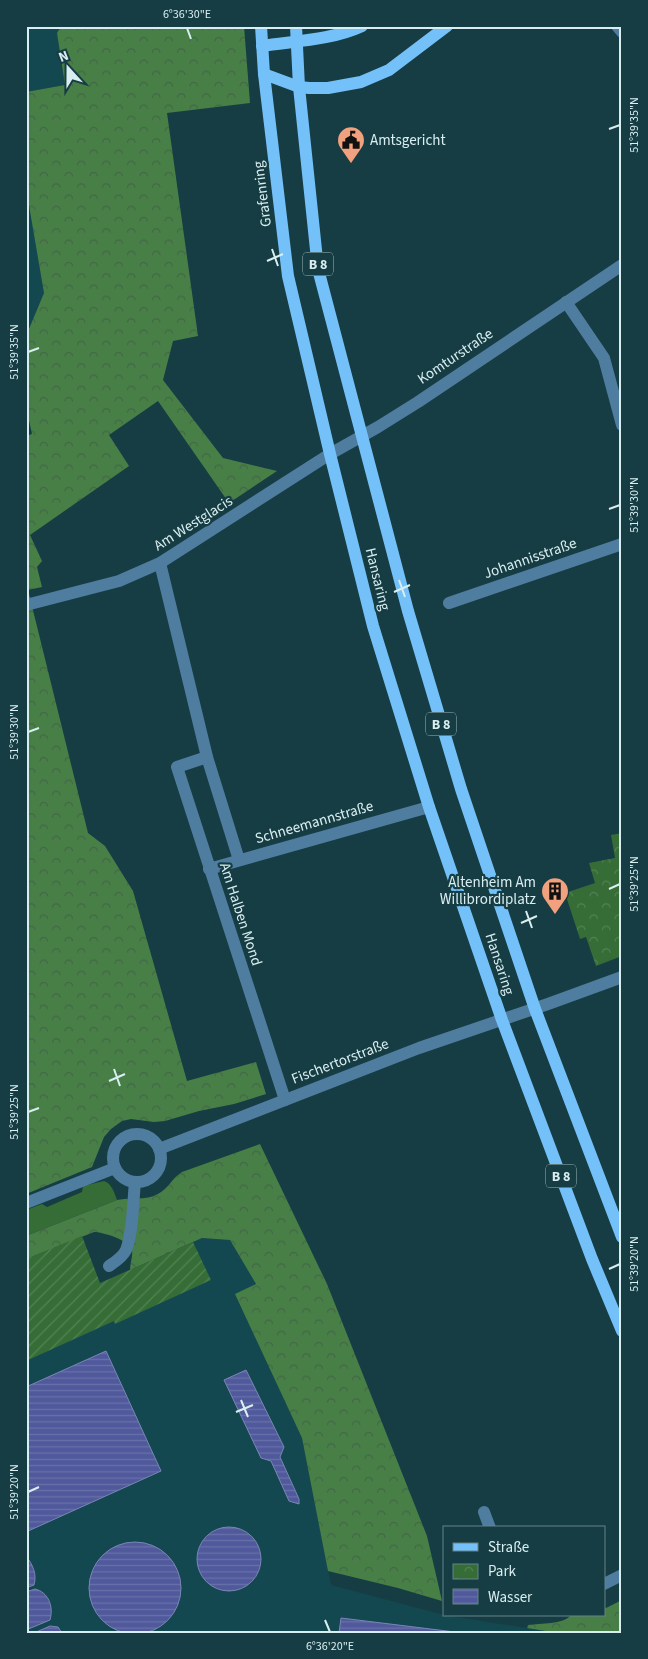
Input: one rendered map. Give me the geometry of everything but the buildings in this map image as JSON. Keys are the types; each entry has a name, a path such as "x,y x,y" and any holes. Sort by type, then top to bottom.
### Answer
{"main road":[{"name":"B 8","path":"261,26 262,46"},
{"name":"B 8","path":"296,26 300,87 318,269 362,436"},
{"path":"329,26 358,28"},
{"path":"264,74 300,87 328,88 361,82 389,70 447,26"},
{"path":"262,46 358,28"},
{"name":"Grafenring","path":"262,46 288,276 330,454"},
{"name":"Hansaring","path":"362,436 408,611 461,790 535,1009 622,1237"},
{"name":"Hansaring","path":"330,454 374,626 429,807 502,1020 592,1259 622,1331"}],"street":[{"path":"617,26 622,32"},
{"name":"Komturstraße","path":"362,436 418,402 622,265"},
{"path":"566,302 604,358 622,426"},
{"name":"Am Westglacis","path":"26,605 119,582 160,563 330,454 362,436"},
{"name":"Johannisstraße","path":"449,603 622,544"},
{"name":"Am Halben Mond","path":"160,563 207,758 239,860"},
{"name":"Am Halben Mond","path":"207,758 177,767 285,1100"},
{"name":"Schneemannstraße","path":"209,869 429,807"},
{"name":"Fischertorstraße","path":"159,1149 419,1048 622,977"},
{"path":"133,1134 147,1136 153,1140 159,1149 161,1160 155,1173 143,1181 135,1182 128,1180 121,1176 115,1168 113,1154 116,1147 126,1136 133,1134"},
{"path":"26,1204 115,1168"},
{"path":"109,1266 126,1251 135,1182"},
{"path":"484,1512 489,1526"},
{"path":"606,1583 622,1574"}],"shaded area":[{"path":"26,26 61,26 57,33 65,85 26,92"},
{"path":"26,188 44,293 26,336"},
{"path":"202,1238 230,1240 256,1284 236,1294 302,1438 331,1585 443,1616 558,1633 26,1633 26,1361 114,1320 115,1323 210,1280 193,1242"}],"green space":[{"path":"61,26 244,26 250,103 167,113 198,336 173,341 163,380 223,458 277,471 229,503 158,401 109,435 129,466 30,535 42,561 37,567 42,587 28,590 88,833 105,846 133,891 187,1081 256,1062 266,1094 165,1121 154,1122 131,1119 122,1121 104,1137 92,1167 26,1194 26,436 32,434 26,407 26,336 44,293 26,188 26,92 65,85 57,33"},
{"path":"622,833 622,956 596,966 586,937 580,939 565,893 595,883 589,863 615,858 611,835"},
{"path":"260,1144 327,1284 427,1536 442,1601 328,1571 302,1438 235,1294 256,1284 230,1240 202,1238 130,1270 132,1250 130,1246 115,1237 98,1232 26,1259 26,1236 117,1200 153,1196 161,1192 182,1172"},
{"path":"104,1181 111,1186 117,1200 26,1236 26,1210 42,1204 47,1207 82,1192 83,1186"},
{"path":"82,1236 100,1283 193,1242 211,1280 115,1324 114,1321 26,1361 26,1259"},
{"path":"622,1600 622,1633 558,1633 527,1628 528,1625 551,1623 570,1616 606,1616 606,1608"}],"water":[{"path":"106,1351 161,1471 26,1532 26,1387"},
{"path":"246,1370 284,1447 280,1457 299,1499 299,1504 289,1501 271,1461 261,1458 224,1380"},
{"path":"229,1527 241,1530 252,1536 258,1547 261,1559 258,1571 252,1582 241,1588 229,1591 217,1588 206,1582 200,1571 197,1559 200,1547 206,1536 217,1530"},
{"path":"135,1542 153,1545 168,1555 178,1570 181,1588 178,1606 168,1621 153,1631 135,1634 117,1631 102,1621 92,1606 89,1588 92,1570 102,1555 117,1545"},
{"path":"26,1556 35,1573 35,1577 34,1585 26,1588"},
{"path":"35,1589 47,1596 49,1600 50,1620 26,1630 26,1592"},
{"path":"341,1618 463,1633 339,1633"},
{"path":"50,1626 58,1627 62,1633 34,1633"}],"place":[{"name":"Amtsgericht","path":"351,164"},
{"name":"Altenheim Am Willibrordiplatz","path":"555,915"}]}
